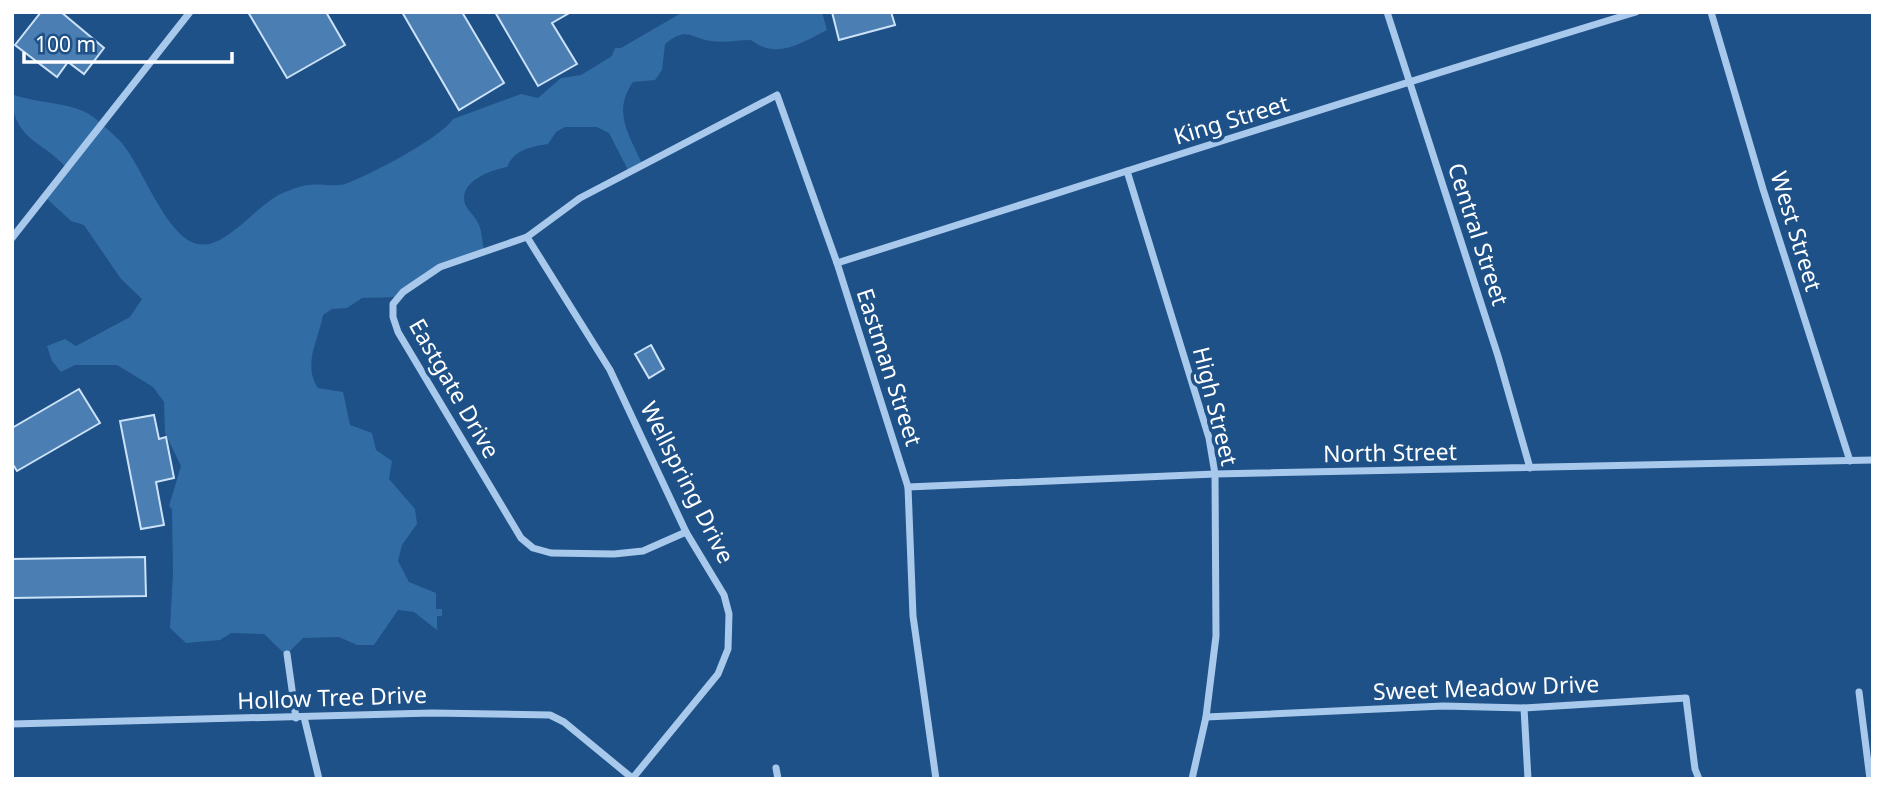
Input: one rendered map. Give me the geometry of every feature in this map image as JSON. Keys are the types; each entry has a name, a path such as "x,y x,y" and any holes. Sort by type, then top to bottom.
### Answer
{"street":[{"path":"12,238 190,12"},
{"name":"Central Street","path":"1387,12 1530,468"},
{"name":"King Street","path":"837,263 1318,113 1410,80 1636,12"},
{"name":"West Street","path":"1711,12 1763,189 1850,461"},
{"name":"Eastgate Drive","path":"686,532 643,551 551,553 533,548 521,538 398,332 393,317 393,304 402,292 440,267 527,237 580,198 777,95"},
{"name":"Eastman Street","path":"777,95 837,263 908,487 918,660 936,779"},
{"name":"High Street","path":"1127,172 1209,439 1215,474 1215,657 1206,717 1192,779"},
{"name":"Wellspring Drive","path":"527,237 610,370 686,532 724,595 729,614 728,649 718,674 632,778"},
{"name":"North Street","path":"908,487 1215,474 1873,460"},
{"path":"287,654 300,718 319,779"},
{"path":"1859,691 1870,779"},
{"name":"Sweet Meadow Drive","path":"1206,717 1443,706 1524,708 1686,698 1695,769 1699,779"},
{"path":"1524,708 1528,779"},
{"name":"Hollow Tree Drive","path":"12,724 432,713 550,715 572,728 632,778"},
{"path":"776,768 778,779"}],"shaded area":[{"path":"683,12 822,12 827,30 798,44 780,49 770,49 751,40 716,42 684,34 672,39 665,44 662,70 655,80 633,82 624,103 625,123 642,164 628,170 609,133 597,127 565,127 556,132 548,144 519,153 507,167 478,178 467,189 465,204 477,220 484,250 437,268 398,297 362,298 347,308 332,309 323,315 311,361 313,379 318,388 343,392 350,425 372,433 376,450 392,461 389,479 415,509 417,524 402,545 398,561 409,582 436,593 436,609 442,609 442,616 437,616 437,630 414,612 398,610 374,645 357,645 339,637 303,638 286,655 264,634 231,633 220,640 186,643 170,628 173,573 172,509 169,506 181,466 165,433 164,402 153,387 117,365 75,365 61,372 52,361 47,346 65,339 76,346 130,317 142,299 121,279 84,225 71,221 45,197 66,167 22,130 13,109 12,94 79,109 97,120 128,152 173,226 194,243 205,244 228,235 283,193 308,185 345,184 420,146 453,119 521,94 538,98 561,78 581,75 612,56 615,48 621,48"}],"building":[{"path":"41,12 61,12 104,48 84,74 68,62 57,77 15,45"},
{"path":"248,12 326,12 345,45 287,78"},
{"path":"402,12 462,12 504,83 459,110"},
{"path":"495,12 571,12 552,23 577,64 538,86"},
{"path":"832,12 891,12 895,25 839,40"},
{"path":"651,345 664,369 649,378 635,354"},
{"path":"79,389 100,423 17,471 12,463 12,428"},
{"path":"154,415 159,439 166,437 174,478 156,482 164,525 141,529 120,421"},
{"path":"145,557 146,596 12,598 12,559"}]}
